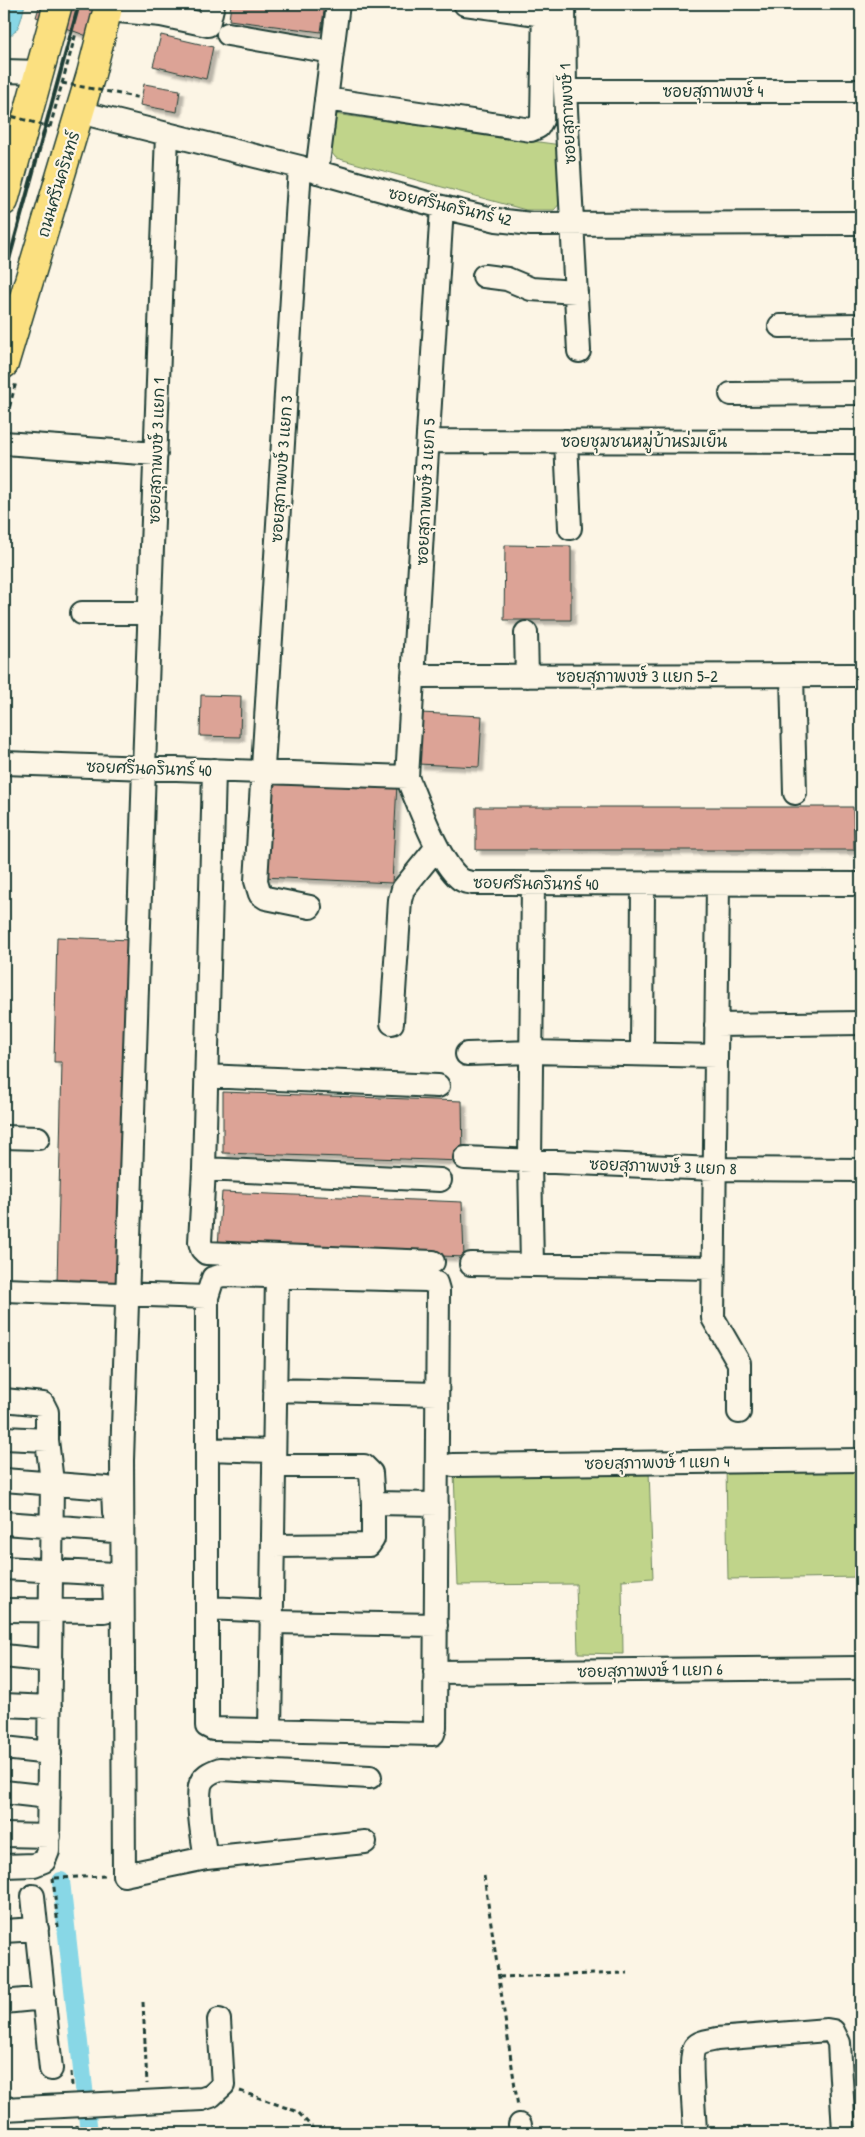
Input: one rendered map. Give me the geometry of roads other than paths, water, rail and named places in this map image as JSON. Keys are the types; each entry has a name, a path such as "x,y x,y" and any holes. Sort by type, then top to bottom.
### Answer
{"main road":[{"path":"4,201 51,78 58,4"},
{"name":"ถนนศรีนครินทร์","path":"4,364 79,112 108,7"}],"street":[{"path":"108,7 162,10 208,25 213,4"},
{"name":"ซอยสุภาพงษ์ 3 แยก 3","path":"310,907 272,901 260,894 256,881 262,772 308,169 326,99 338,4"},
{"path":"326,99 531,130 538,126 542,120 544,10 465,4"},
{"name":"ซอยสุภาพงษ์ 1","path":"564,4 565,91 579,351"},
{"path":"228,34 332,52"},
{"path":"4,71 51,78"},
{"name":"ซอยสุภาพงษ์ 4","path":"565,91 861,91"},
{"name":"ซอยศรีนครินทร์ 42","path":"79,112 308,169 497,220 531,224 861,223"},
{"name":"ซอยสุภาพงษ์ 3 แยก 1","path":"167,134 122,1460 124,1875 206,1858"},
{"name":"ซอยสุภาพงษ์ 3 แยก 5","path":"407,777 442,206"},
{"path":"484,276 508,279 531,289 576,292"},
{"path":"780,326 861,325"},
{"path":"731,394 861,393"},
{"name":"ซอยชุมชนหมู่บ้านร่มเย็น","path":"428,441 861,442"},
{"path":"566,441 570,528"},
{"path":"4,442 156,454"},
{"path":"82,613 150,614"},
{"path":"526,632 527,676"},
{"name":"ซอยสุภาพงษ์ 3 แยก 5-2","path":"414,676 861,675"},
{"path":"792,676 795,793"},
{"name":"ซอยศรีนครินทร์ 40","path":"4,763 407,777 437,847 457,877 463,881 473,883 643,885 861,884"},
{"path":"214,770 204,1169 200,1242 202,1249 206,1253 433,1262"},
{"path":"392,1023 400,900 404,889 437,847"},
{"path":"532,1265 530,1160 533,884"},
{"path":"718,884 714,1318 739,1363 739,1412"},
{"path":"642,1054 643,885"},
{"path":"716,1025 861,1024"},
{"path":"467,1054 531,1052 716,1056"},
{"path":"206,1076 438,1086"},
{"path":"4,1137 38,1138"},
{"name":"ซอยสุภาพงษ์ 3 แยก 8","path":"465,1158 714,1169 861,1170"},
{"path":"204,1169 440,1180"},
{"path":"471,1264 713,1268"},
{"path":"216,1276 277,1276 435,1282 438,1290 436,1672 435,1727 433,1734 207,1727 207,1296 212,1280 216,1276"},
{"path":"270,1730 277,1276"},
{"path":"4,1290 207,1296"},
{"path":"275,1390 437,1394"},
{"path":"4,1400 43,1404 47,1412 47,1440 52,1482 48,1851 44,1861 34,1865 4,1866"},
{"path":"4,1438 47,1440"},
{"path":"207,1449 274,1458 366,1466 372,1477 373,1503 374,1536 369,1545 273,1546"},
{"name":"ซอยสุภาพงษ์ 1 แยก 4","path":"453,1464 861,1460"},
{"path":"4,1480 52,1482 107,1488 113,1490 115,1496 115,1603 112,1609 104,1611 51,1612 4,1610"},
{"path":"373,1503 436,1504"},
{"path":"4,1523 52,1528 114,1531"},
{"path":"4,1568 114,1574"},
{"path":"206,1608 272,1616 436,1625"},
{"path":"4,1656 51,1662"},
{"name":"ซอยสุภาพงษ์ 1 แยก 6","path":"436,1672 861,1668"},
{"path":"4,1705 50,1707"},
{"path":"4,1748 50,1753"},
{"path":"364,1842 206,1858 200,1786 208,1774 220,1768 370,1776"},
{"path":"4,1792 50,1797"},
{"path":"4,1835 49,1836"},
{"path":"38,1887 37,1929 51,2069"},
{"path":"4,1931 37,1929"},
{"path":"4,2002 44,1998"},
{"path":"4,2110 202,2099 211,2096 222,2085 219,2020"},
{"path":"696,2133 691,2061 695,2047 701,2043 717,2039 826,2030 833,2031 839,2043 844,2133"}],"water":[{"path":"4,4 25,4 17,29 4,39"}],"waterway":[{"path":"61,1881 89,2133"}],"railway":[{"path":"4,278 79,4"}]}
